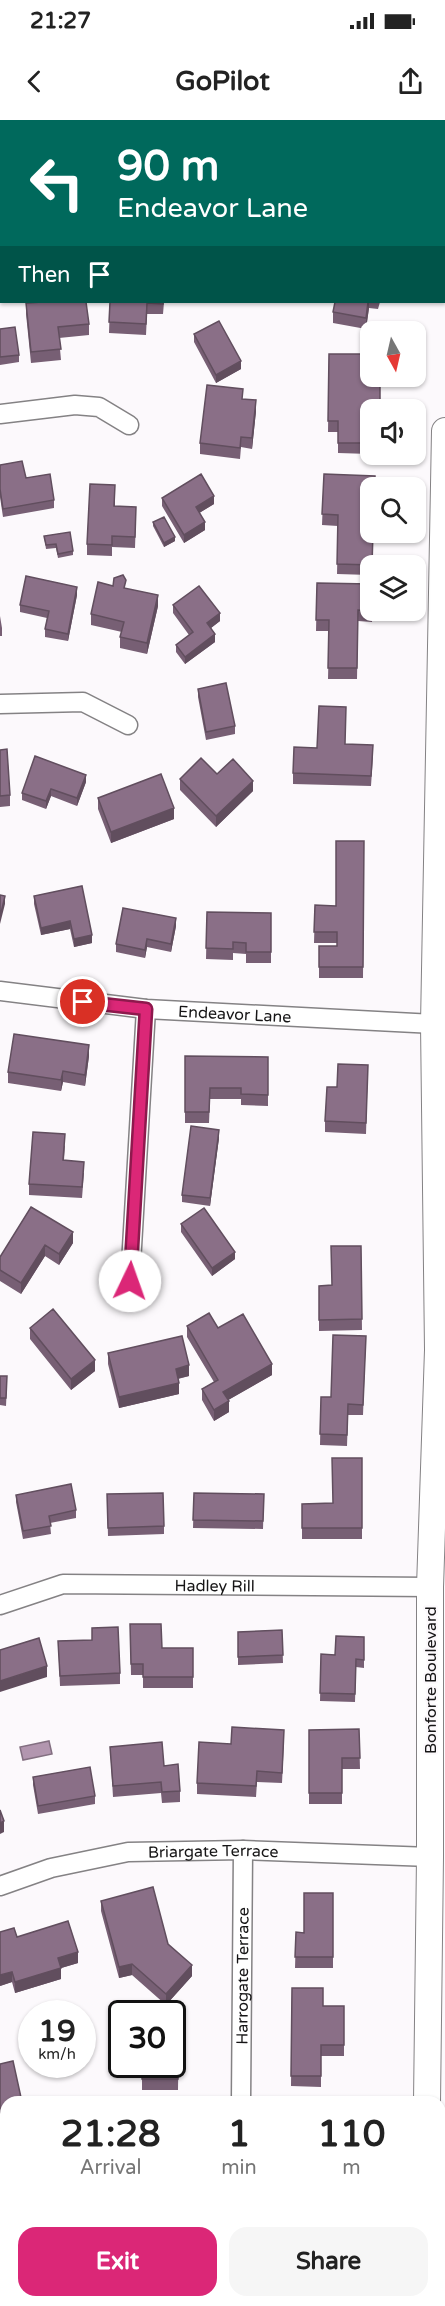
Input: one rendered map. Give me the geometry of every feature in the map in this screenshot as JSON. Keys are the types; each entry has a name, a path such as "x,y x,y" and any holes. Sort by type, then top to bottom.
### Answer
{"main road":[{"name":"Bonforte Boulevard","path":"427,2096 430,1587 442,1350 434,1024 445,431"}],"street":[{"path":"0,414 75,405 99,407 129,425"},
{"path":"0,704 84,702 128,725"},
{"name":"Endeavor Lane","path":"0,991 146,1009 434,1024"},
{"path":"130,1281 146,1009"},
{"name":"Hadley Rill","path":"0,1605 63,1584 430,1587"},
{"name":"Briargate Terrace","path":"0,1886 51,1868 128,1852 243,1850 430,1857"},
{"name":"Harrogate Terrace","path":"241,2096 243,1850"}],"shaded area":[{"path":"49,1741 52,1754 23,1760 20,1747"}],"building":[{"path":"26,303 86,303 89,324 58,327 61,349 31,352"},
{"path":"110,303 147,303 146,324 109,322"},
{"path":"335,303 368,303 366,318 333,312"},
{"path":"219,321 241,361 216,375 194,334"},
{"path":"15,327 19,355 0,357 0,329"},
{"path":"329,354 360,354 360,387 380,387 380,399 360,399 360,443 338,443 338,421 328,421"},
{"path":"207,385 243,389 242,399 256,400 252,438 241,437 240,448 200,443"},
{"path":"22,461 26,478 50,474 54,500 3,509 0,465"},
{"path":"201,474 214,496 196,507 205,522 184,535 162,498"},
{"path":"324,474 375,476 360,477 360,543 373,543 372,555 360,555 360,565 337,564 338,515 322,514"},
{"path":"90,484 115,485 114,506 136,507 135,537 112,536 112,545 87,544"},
{"path":"164,517 175,537 164,543 153,522"},
{"path":"70,532 73,551 58,554 56,544 46,545 44,536"},
{"path":"123,575 126,580 124,588 158,595 147,643 120,637 124,622 91,614 98,582 113,586 114,578"},
{"path":"26,576 77,587 68,634 45,629 49,611 20,605"},
{"path":"317,583 360,584 357,668 328,668 329,620 316,620"},
{"path":"199,586 220,613 207,623 215,634 185,657 176,645 193,632 173,605"},
{"path":"226,683 235,726 206,732 198,689"},
{"path":"319,706 346,707 345,744 373,745 371,776 293,773 294,747 317,748"},
{"path":"7,749 10,795 0,796 0,750"},
{"path":"35,756 86,775 77,798 51,789 46,801 22,793"},
{"path":"201,758 217,774 233,759 253,781 216,816 180,779"},
{"path":"161,774 174,808 111,832 98,798"},
{"path":"336,841 364,841 363,967 319,967 319,946 337,946 337,932 314,932 315,905 336,906"},
{"path":"82,886 92,935 74,939 70,921 41,928 34,896"},
{"path":"0,895 5,896 0,917"},
{"path":"123,908 176,918 171,944 147,939 145,950 116,944"},
{"path":"207,912 271,913 271,952 246,952 246,943 233,942 233,949 206,948"},
{"path":"14,1034 89,1045 85,1075 63,1071 61,1080 8,1072"},
{"path":"185,1056 268,1057 268,1095 241,1094 241,1088 210,1088 209,1112 185,1112"},
{"path":"338,1064 368,1065 366,1123 325,1121 327,1087 337,1087"},
{"path":"191,1126 219,1130 210,1198 182,1195"},
{"path":"33,1132 65,1134 63,1160 84,1162 82,1187 29,1184"},
{"path":"31,1207 73,1232 59,1254 45,1245 21,1283 0,1270 0,1257"},
{"path":"204,1208 235,1252 212,1268 181,1224"},
{"path":"331,1246 361,1246 362,1319 319,1320 319,1286 332,1285"},
{"path":"53,1309 95,1360 71,1379 30,1328"},
{"path":"209,1313 218,1328 243,1314 272,1364 223,1392 229,1401 214,1410 202,1389 218,1380 187,1326"},
{"path":"333,1335 366,1336 363,1405 348,1404 347,1435 320,1434 321,1397 331,1397"},
{"path":"182,1336 189,1365 176,1369 179,1383 119,1397 108,1353"},
{"path":"0,1376 7,1376 6,1398 0,1398"},
{"path":"332,1458 362,1458 362,1528 302,1528 302,1504 333,1503"},
{"path":"71,1484 76,1510 49,1516 51,1526 23,1531 16,1495"},
{"path":"163,1493 164,1526 108,1528 107,1494"},
{"path":"194,1493 264,1494 263,1521 193,1520"},
{"path":"130,1624 161,1624 162,1648 193,1648 193,1677 143,1677 143,1664 131,1664"},
{"path":"118,1627 120,1673 60,1676 58,1641 92,1640 92,1628"},
{"path":"282,1630 283,1655 238,1657 238,1632"},
{"path":"336,1636 364,1637 364,1660 356,1659 355,1694 320,1693 321,1654 335,1655"},
{"path":"39,1638 47,1666 0,1681 0,1650"},
{"path":"232,1727 284,1730 282,1773 257,1771 256,1786 197,1783 199,1742 231,1744"},
{"path":"359,1729 360,1758 342,1758 342,1793 309,1793 309,1730"},
{"path":"162,1742 164,1766 178,1764 180,1791 162,1792 161,1782 113,1786 110,1747"},
{"path":"90,1767 95,1796 38,1806 33,1777"},
{"path":"0,1810 4,1821 0,1823"},
{"path":"153,1887 168,1944 192,1965 166,1994 132,1964 119,1967 101,1901"},
{"path":"304,1893 333,1893 333,1957 295,1957 296,1932 304,1933"},
{"path":"68,1921 78,1952 58,1958 61,1968 15,1982 12,1972 0,1975 0,1932 14,1928 17,1937"},
{"path":"292,1988 323,1988 323,2006 344,2006 344,2045 321,2045 321,2076 291,2076"},
{"path":"13,2061 21,2096 0,2096 0,2064"},
{"path":"142,2078 178,2078 178,2079"}],"route":[{"path":"83,1002 146,1009 130,1281"}]}
